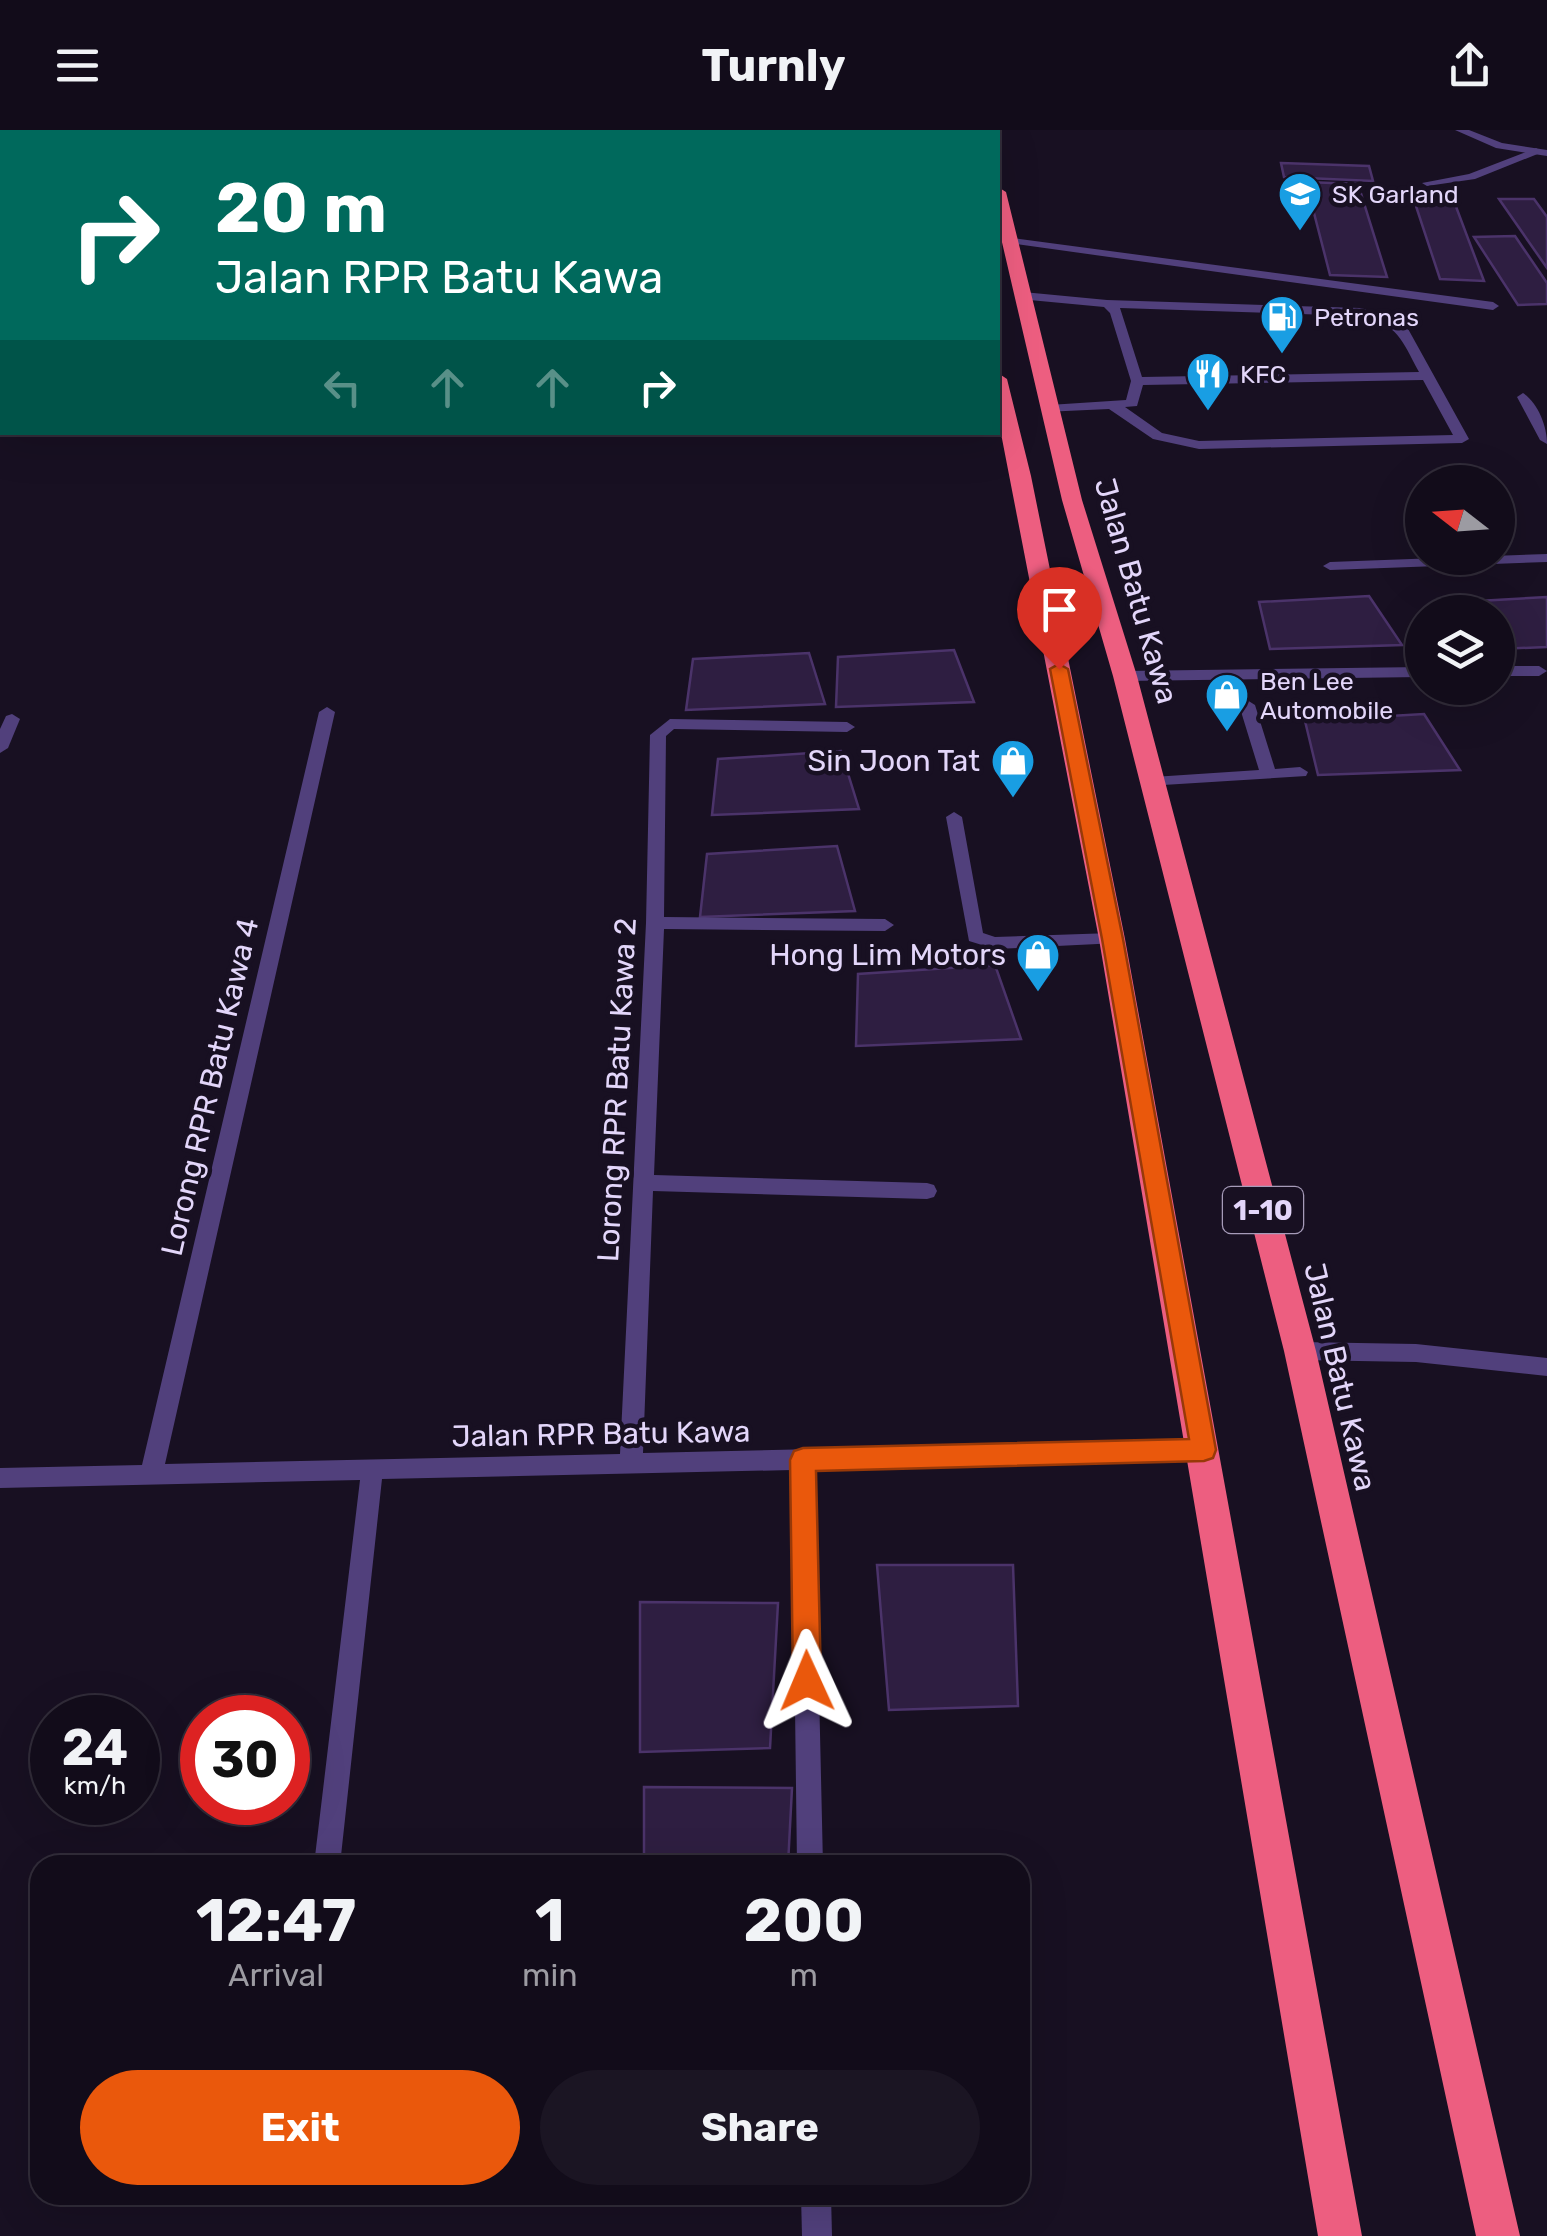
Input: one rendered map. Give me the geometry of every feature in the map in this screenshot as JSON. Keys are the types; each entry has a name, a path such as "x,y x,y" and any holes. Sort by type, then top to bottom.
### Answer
{"highway":[{"name":"Jalan Batu Kawa","path":"1000,199 1049,410 1126,676 1300,1351 1498,2236"},
{"path":"1000,388 1025,495 1112,939 1340,2236"}],"street":[{"path":"1461,131 1500,146 1541,152"},
{"path":"1427,183 1471,177 1541,152"},
{"path":"1012,240 1493,306"},
{"path":"1023,296 1106,304 1360,312 1386,318 1401,326 1462,439 1188,444 1158,436 1114,406"},
{"path":"1049,410 1132,403 1137,381 1116,311 1106,304"},
{"path":"1137,381 1428,376"},
{"path":"1524,397 1547,440"},
{"path":"1330,566 1547,558"},
{"path":"1515,671 1538,671"},
{"path":"1126,676 1405,672"},
{"path":"1247,705 1268,774"},
{"name":"Lorong RPR Batu Kawa 4","path":"151,1475 327,712"},
{"path":"0,748 12,720"},
{"name":"Lorong RPR Batu Kawa 2","path":"631,1463 655,923 658,735 670,724 846,726"},
{"path":"1153,782 1300,772"},
{"path":"954,818 975,938 995,944 1112,939"},
{"path":"655,923 885,925"},
{"path":"643,1183 927,1191"},
{"path":"1300,1351 1416,1352 1547,1367"},
{"name":"Jalan RPR Batu Kawa","path":"0,1478 1204,1450"},
{"path":"803,1460 810,1855"},
{"path":"327,1855 372,1470"},
{"path":"816,2205 817,2236"}],"building":[{"path":"1281,163 1369,166 1373,181 1284,177"},
{"path":"1306,182 1358,184 1387,277 1330,275"},
{"path":"1412,194 1452,196 1484,281 1440,279"},
{"path":"1499,199 1534,199 1547,217 1547,268"},
{"path":"1515,236 1547,283 1547,304 1518,305 1474,237"},
{"path":"1369,596 1402,645 1270,649 1259,602"},
{"path":"1547,597 1547,647 1515,648 1515,599"},
{"path":"954,650 974,702 836,707 838,657"},
{"path":"809,653 825,704 686,710 693,659"},
{"path":"1424,714 1460,770 1318,775 1305,721"},
{"path":"841,751 859,809 712,815 718,759"},
{"path":"837,846 855,911 700,917 707,854"},
{"path":"995,965 1021,1039 856,1046 858,974"},
{"path":"877,1565 1013,1565 1018,1706 889,1710"},
{"path":"640,1602 778,1603 770,1748 640,1752"},
{"path":"644,1787 792,1788 789,1855 644,1855"}],"place":[{"name":"SK Garland","path":"1300,232"},
{"name":"Petronas","path":"1282,355"},
{"name":"KFC","path":"1208,412"},
{"name":"Ben Lee Automobile","path":"1227,733"},
{"name":"Sin Joon Tat","path":"1013,799"},
{"name":"Hong Lim Motors","path":"1038,993"}],"route":[{"path":"807,1681 803,1460 1204,1450 1059,669"}]}
